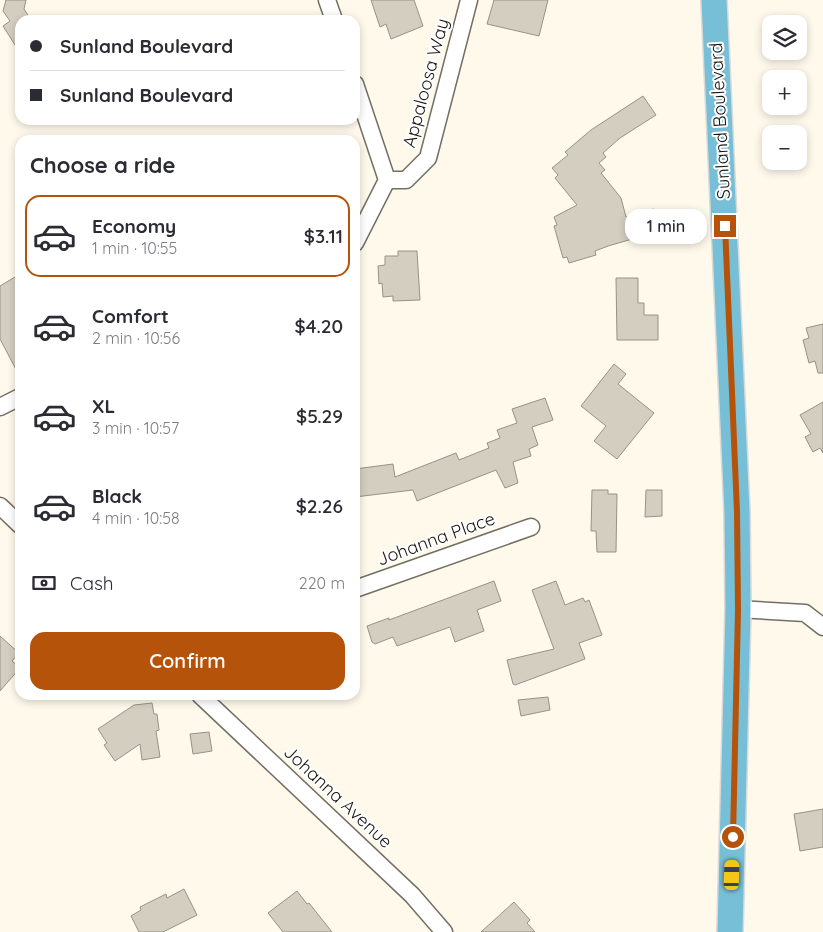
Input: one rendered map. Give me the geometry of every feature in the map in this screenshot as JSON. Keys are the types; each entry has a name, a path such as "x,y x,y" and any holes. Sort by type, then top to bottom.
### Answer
{"main road":[{"name":"Sunland Boulevard","path":"714,0 736,447 738,610 730,932"}],"street":[{"path":"327,0 332,15"},
{"name":"Appaloosa Way","path":"387,180 406,180 428,158 469,0"},
{"path":"360,99 387,180 360,233"},
{"path":"0,408 15,399"},
{"path":"0,506 15,520"},
{"name":"Johanna Place","path":"360,587 531,526"},
{"path":"738,610 805,613 823,627"},
{"name":"Johanna Avenue","path":"205,700 412,895 444,932"}],"building":[{"path":"6,0 26,0 24,9 28,15 15,15 15,45 3,26 10,21 3,11"},
{"path":"371,0 414,0 423,26 391,39 386,24 380,27"},
{"path":"494,0 548,0 539,36 487,24"},
{"path":"643,96 656,115 620,138 603,153 606,157 599,163 605,170 601,173 621,198 626,217 654,209 660,231 608,246 595,251 596,255 569,263 567,257 563,258 554,226 557,225 554,217 577,205 555,178 558,175 552,168 568,155 565,152 591,130"},
{"path":"398,251 417,251 420,300 393,301 393,296 383,297 382,283 379,284 378,266 385,265 385,256 398,256"},
{"path":"15,277 15,368 0,339 0,286"},
{"path":"616,278 638,278 638,303 644,303 644,315 658,315 658,340 617,340"},
{"path":"823,324 823,373 818,373 815,361 809,363 803,340 809,338 806,328"},
{"path":"614,364 626,374 618,384 654,413 617,459 594,441 606,426 581,406"},
{"path":"545,398 553,420 532,427 538,445 529,449 531,456 513,462 518,483 505,488 496,470 417,501 413,490 360,496 360,468 393,464 395,477 456,453 459,460 489,448 487,443 500,438 497,430 517,423 512,409"},
{"path":"823,402 823,453 820,448 813,452 805,437 811,434 800,415"},
{"path":"592,490 608,490 608,494 617,494 616,552 597,552 596,531 591,531"},
{"path":"646,490 662,490 662,516 645,517"},
{"path":"494,581 501,601 477,610 484,631 455,642 450,627 397,646 393,637 375,644 372,642 367,626 389,618 389,620"},
{"path":"556,581 565,605 583,598 585,602 589,600 602,635 579,643 585,659 515,685 513,684 507,660 554,649 532,590"},
{"path":"0,636 15,649 15,658 12,661 15,664 15,674 0,691"},
{"path":"548,697 550,710 521,716 518,700"},
{"path":"152,703 154,714 157,714 159,730 156,731 160,757 142,760 140,744 115,761 104,745 107,743 98,729 134,705"},
{"path":"209,732 212,751 193,754 190,734"},
{"path":"823,809 823,847 800,851 794,814"},
{"path":"184,889 197,915 163,932 139,932 131,916 141,910 140,907 166,894 167,898"},
{"path":"297,891 332,932 283,932 268,913"},
{"path":"514,902 530,920 527,923 535,932 481,932"}],"route":[{"path":"725,226 736,447 737,512 738,610 733,837"}]}
